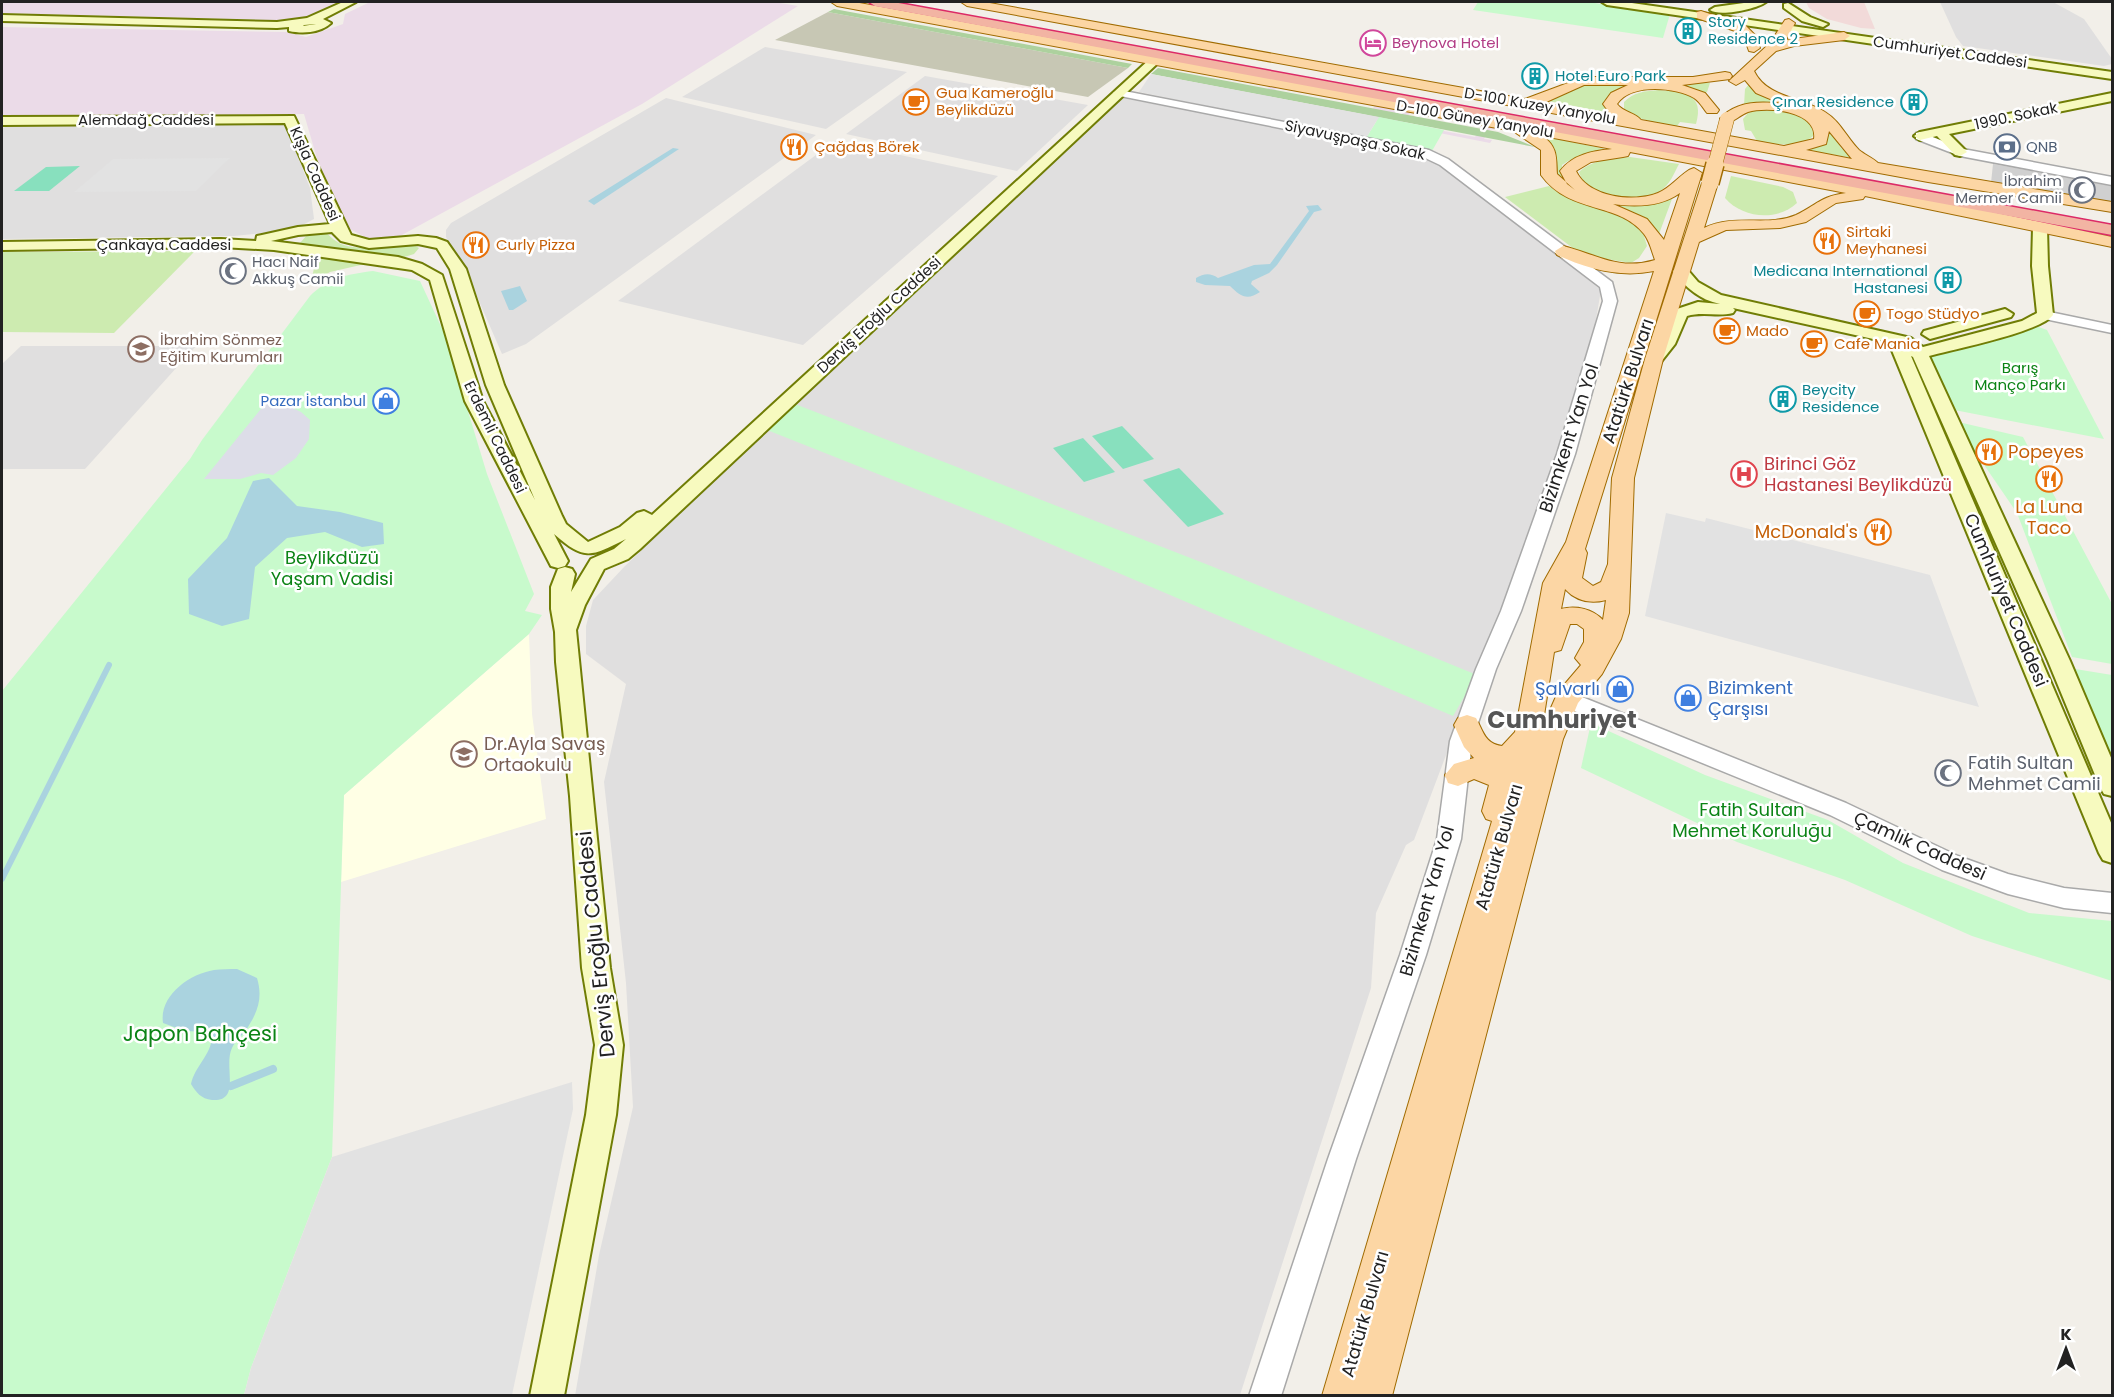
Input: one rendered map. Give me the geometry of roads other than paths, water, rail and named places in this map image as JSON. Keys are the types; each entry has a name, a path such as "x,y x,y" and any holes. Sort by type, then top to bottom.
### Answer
{"highway":[{"path":"875,2 2112,231"},
{"path":"927,2 963,4 2112,218"},
{"path":"963,4 1194,43"},
{"path":"1050,33 1239,75"},
{"path":"1928,177 2112,212"},
{"path":"1896,197 2112,237"}],"main road":[{"path":"300,25 351,2"},
{"path":"2,19 300,25 319,28 356,2"},
{"name":"D-100 Güney Yanyolu","path":"837,2 1896,197 2112,242"},
{"path":"1607,2 1774,22"},
{"path":"1636,2 1788,26"},
{"path":"1684,9 1730,9 1761,2"},
{"path":"1787,4 1788,26 1769,50 1747,70 1753,83 1761,90 1823,117 1854,155 1880,168"},
{"path":"1787,4 1806,19 1875,35"},
{"path":"1701,15 1724,21 1745,31 1750,36 1754,48"},
{"path":"300,25 326,21"},
{"path":"1526,103 1543,100 1569,85 1584,81 1702,81 1725,76 1754,48 1774,22"},
{"name":"Cumhuriyet Caddesi","path":"1788,26 1875,35 2112,70"},
{"name":"Cumhuriyet Caddesi","path":"1788,26 2112,76"},
{"path":"1769,50 1802,40 1844,36"},
{"name":"D-100 Kuzey Yanyolu","path":"1194,43 1743,144 2112,207"},
{"name":"Derviş Eroğlu Caddesi","path":"561,567 565,553 591,557 621,554 633,544 749,426 1151,59"},
{"name":"Atatürk Bulvarı","path":"1372,1395 1550,739 1570,695 1593,668 1609,639 1617,613 1623,478 1654,359 1710,183 1731,96 1738,78 1747,70"},
{"name":"Atatürk Bulvarı","path":"1341,1395 1490,879 1529,734 1529,714 1541,667 1552,595 1560,573 1577,542 1664,263 1709,129 1712,110 1725,76"},
{"path":"1663,128 1622,116 1611,108 1611,100 1622,91 1632,88 1665,86 1698,94 1712,110"},
{"name":"1990. Sokak","path":"1920,136 2112,97"},
{"path":"1727,119 1739,110 1752,107 1787,108 1811,117 1818,124 1823,135 1817,143 1799,147 1743,144"},
{"name":"Alemdağ Caddesi","path":"2,122 290,119"},
{"name":"Kışla Caddesi","path":"290,119 340,230"},
{"path":"1503,124 1533,136 1546,147 1550,154 1549,175 1559,187 1576,197 1623,214 1647,228 1656,240 1664,263 1650,268 1632,270 1587,261 1563,251"},
{"path":"1940,132 1960,152"},
{"path":"1665,154 1600,155 1576,162 1568,171 1572,182 1583,189 1612,199 1636,202 1662,197 1676,189 1686,177 1694,173"},
{"path":"1710,183 1712,193 1726,207 1751,217 1776,217 1802,208 1801,196 1789,184 1738,168"},
{"path":"1691,240 1723,225 1780,223 1800,219 1832,199 1860,196 1896,197"},
{"path":"221,243 332,228 340,230 346,238 369,244 418,240 436,242"},
{"path":"1654,359 1667,344 1680,313 1688,309 1707,307 1908,347 2028,324 2045,315 2040,266 2040,228"},
{"path":"296,249 295,242 299,235 310,230"},
{"path":"398,262 419,257 436,242"},
{"name":"Erdemli Caddesi","path":"436,242 442,245 458,269 495,385 552,516 559,528 591,557"},
{"name":"Çankaya Caddesi","path":"2,246 221,243 296,249 398,262"},
{"name":"Erdemli Caddesi","path":"398,262 417,267 437,278 474,401 561,567"},
{"path":"1681,271 1693,285 1716,299 1908,347"},
{"path":"1606,285 1632,282 1646,290 1654,301"},
{"name":"Cumhuriyet Caddesi","path":"1908,347 1925,411 2112,853"},
{"name":"Cumhuriyet Caddesi","path":"1908,347 1948,415 2112,787"},
{"path":"1925,411 1948,415"},
{"path":"1577,542 1570,578 1577,590 1593,594 1607,590 1611,586 1615,569 1620,564"},
{"path":"566,632 575,602 587,585 591,557"},
{"path":"561,567 561,609 566,632"},
{"path":"1994,571 2022,579"},
{"path":"1541,667 1552,644 1558,621 1567,615 1581,616 1589,620 1597,631 1597,639 1580,670 1570,695"},
{"name":"Derviş Eroğlu Caddesi","path":"548,1395 601,1115 609,1045 596,968 566,632"},
{"path":"1467,724 1473,744 1483,752 1494,756 1508,757 1529,734"},
{"path":"1458,774 1463,770 1480,769 1501,779 1503,786 1492,827 1490,879"}],"street":[{"name":"Siyavuşpaşa Sokak","path":"1108,98 1425,153 1444,162 1563,251"},
{"path":"1920,136 1960,152 2112,181"},
{"path":"1563,251 1606,285"},
{"name":"Bizimkent Yan Yol","path":"1265,1395 1449,839 1461,741 1566,454 1611,301 1606,285"},
{"path":"2045,315 2112,329"},
{"name":"Çamlık Caddesi","path":"1570,695 1838,809 1950,863 2008,884 2064,898 2112,903"}],"water":[{"path":"673,148 679,149 594,205 588,201"},
{"path":"1318,205 1322,210 1314,212 1277,265 1269,273 1252,281 1251,284 1260,292 1247,297 1240,295 1230,286 1205,285 1196,282 1196,278 1204,275 1209,274 1218,278 1254,265 1270,264 1309,211 1306,206"},
{"path":"520,286 527,301 509,310 501,291"},
{"path":"269,478 297,506 340,512 383,523 384,544 362,547 325,532 287,538 255,567 249,619 222,626 189,614 188,579 227,538 253,481"},
{"path":"237,969 257,978 260,992 258,1005 250,1023 232,1048 227,1095 221,1099 212,1100 199,1095 191,1084 209,1049 212,1037 209,1032 185,1031 163,1023 163,1013 171,995 186,981 204,972"}],"waterway":[{"path":"2,879 109,665"},
{"path":"231,1086 273,1069"}],"place":[{"name":"Story Residence 2","path":"1688,31"},
{"name":"Beynova Hotel","path":"1373,43"},
{"name":"Hotel Euro Park","path":"1535,76"},
{"name":"Gua Kameroğlu Beylikdüzü","path":"916,102"},
{"name":"Çınar Residence","path":"1914,102"},
{"name":"Çağdaş Börek","path":"794,147"},
{"name":"QNB","path":"2007,147"},
{"name":"İbrahim Mermer Camii","path":"2082,190"},
{"name":"Sirtaki Meyhanesi","path":"1827,241"},
{"name":"Curly Pizza","path":"476,245"},
{"name":"Hacı Naif Akkuş Camii","path":"233,271"},
{"name":"Medicana International Hastanesi","path":"1948,280"},
{"name":"Togo Stüdyo","path":"1867,314"},
{"name":"Mado","path":"1727,331"},
{"name":"Cafe Mania","path":"1814,344"},
{"name":"İbrahim Sönmez Eğitim Kurumları","path":"141,349"},
{"name":"Beycity Residence","path":"1783,399"},
{"name":"Pazar İstanbul","path":"386,401"},
{"name":"Popeyes","path":"1989,452"},
{"name":"Birinci Göz Hastanesi Beylikdüzü","path":"1744,474"},
{"name":"La Luna Taco","path":"2049,479"},
{"name":"McDonald's","path":"1878,532"},
{"name":"Şalvarlı","path":"1620,689"},
{"name":"Bizimkent Çarşısı","path":"1688,698"},
{"name":"Dr.Ayla Savaş Ortaokulu","path":"464,754"},
{"name":"Fatih Sultan Mehmet Camii","path":"1948,773"}],"district":[{"name":"Cumhuriyet","path":"1562,720"}],"park label":[{"name":"Barış Manço Parkı","path":"2020,376"},
{"name":"Beylikdüzü Yaşam Vadisi","path":"332,568"},
{"name":"Fatih Sultan Mehmet Koruluğu","path":"1752,820"},
{"name":"Japon Bahçesi","path":"200,1034"}]}
